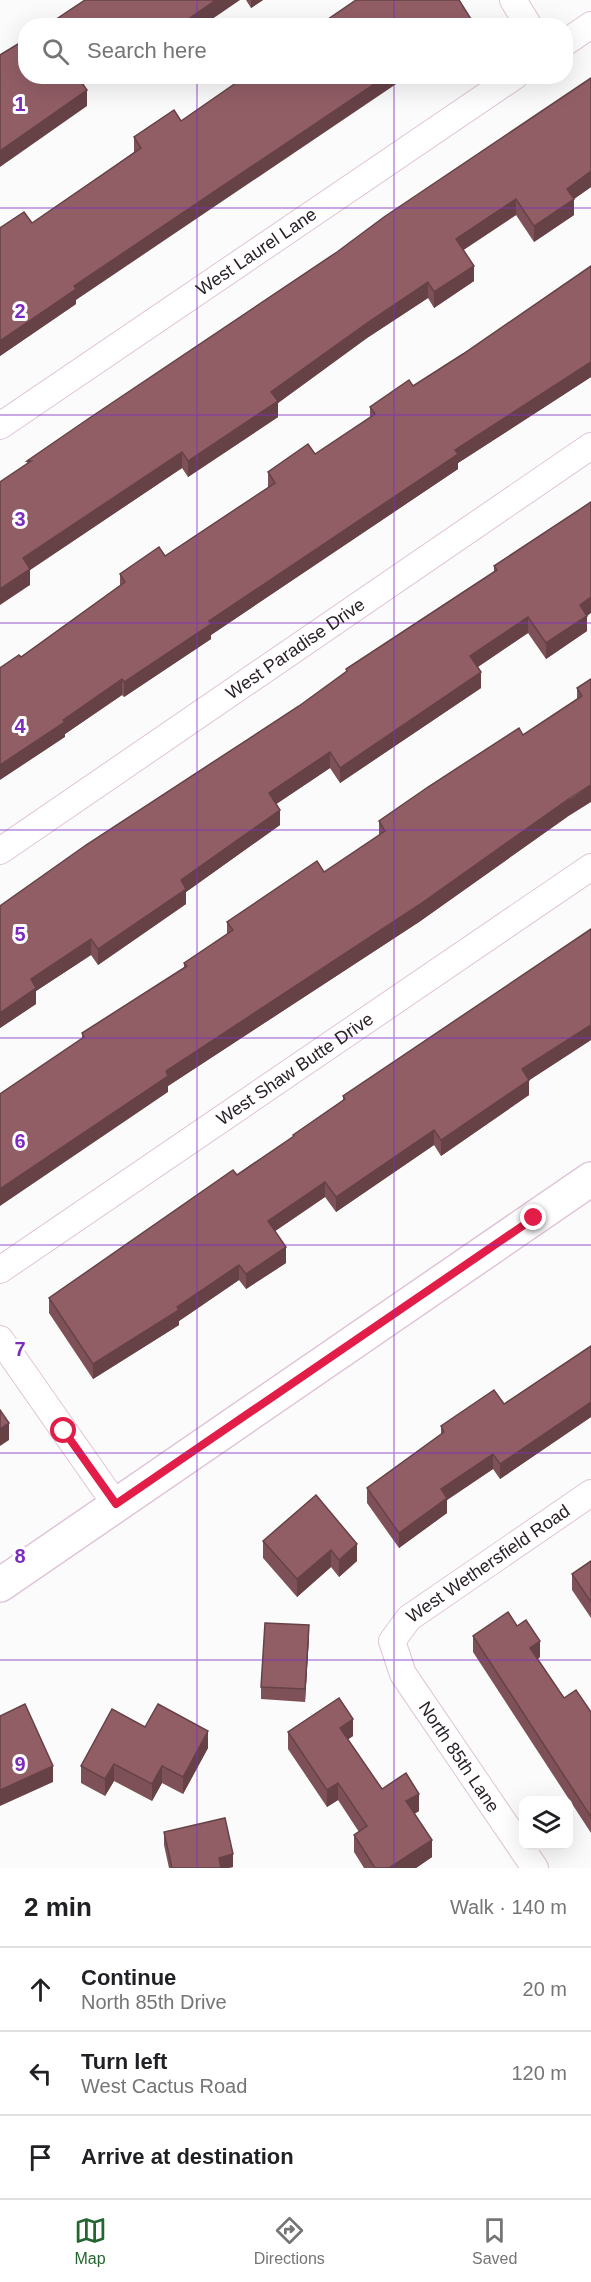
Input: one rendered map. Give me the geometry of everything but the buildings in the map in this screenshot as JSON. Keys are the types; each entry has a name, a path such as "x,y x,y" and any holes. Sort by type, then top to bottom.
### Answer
{"main road":[{"path":"0,1586 591,1179"}],"street":[{"path":"513,0 525,18"},
{"path":"573,37 591,25"},
{"name":"West Laurel Lane","path":"0,426 502,84"},
{"name":"West Paradise Drive","path":"0,851 591,446"},
{"name":"West Shaw Butte Drive","path":"0,1270 591,867"},
{"path":"0,1340 116,1504"},
{"name":"West Wethersfield Road","path":"392,1641 409,1618 591,1493"},
{"name":"North 85th Lane","path":"392,1641 403,1674 535,1868"}],"route":[{"path":"64,1431 116,1504 534,1218"}]}
